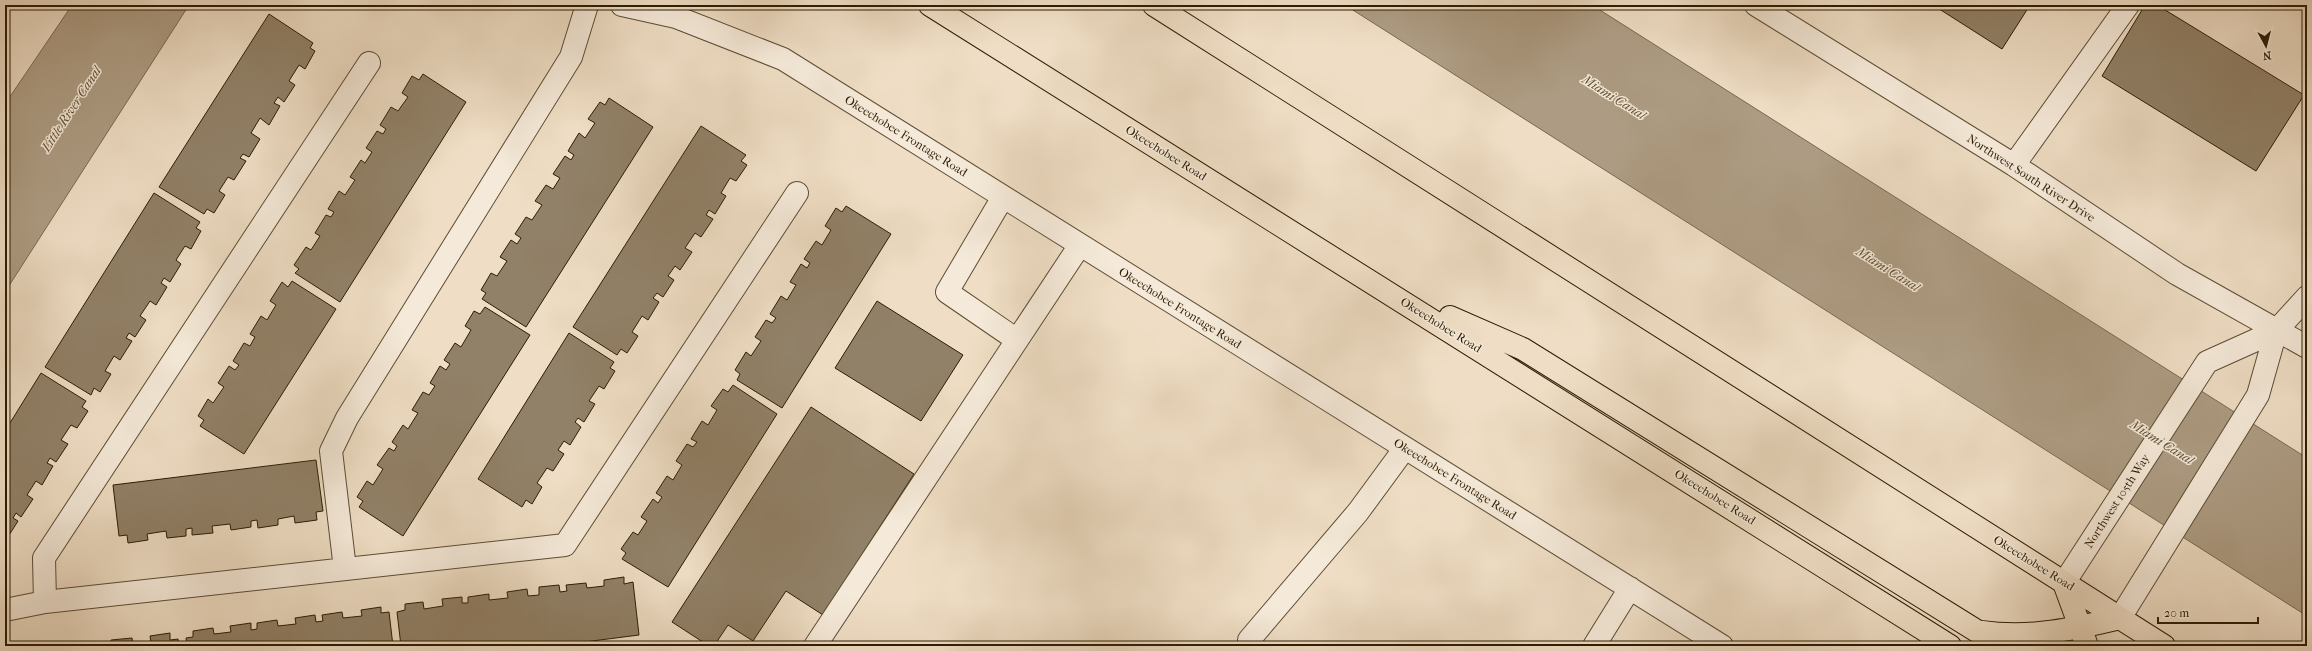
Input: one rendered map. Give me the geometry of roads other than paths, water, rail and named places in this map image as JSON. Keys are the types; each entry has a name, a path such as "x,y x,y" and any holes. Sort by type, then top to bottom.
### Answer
{"highway":[{"name":"Okeechobee Road","path":"930,5 1383,288 1950,646"},
{"name":"Okeechobee Road","path":"1154,5 2164,646"},
{"path":"1383,288 1523,349 2001,646"},
{"path":"2064,583 2083,637"},
{"path":"1979,632 2000,635 2029,634 2083,637 2120,618"}],"street":[{"path":"345,569 331,451 347,418 571,57 587,5"},
{"name":"Okeechobee Frontage Road","path":"622,5 676,17 783,59 1722,646"},
{"name":"Northwest South River Drive","path":"1756,5 1784,12 2177,274 2307,347"},
{"path":"2014,165 2128,5"},
{"path":"45,602 44,558 369,63"},
{"path":"5,610 45,602 565,545 797,193"},
{"path":"1003,196 947,292 1017,340"},
{"path":"815,646 1080,245"},
{"name":"Northwest 105th Way","path":"2064,583 2207,362 2276,330 2307,296"},
{"name":"Northwest 105th Way","path":"2120,618 2258,395 2276,330"},
{"path":"1249,640 1358,512 1405,448"},
{"path":"1594,646 1630,588"}],"water":[{"name":"Little River Canal","path":"72,5 189,5 5,292 5,104"},
{"name":"Miami Canal","path":"1345,5 1592,5 2307,458 2307,616"}]}
